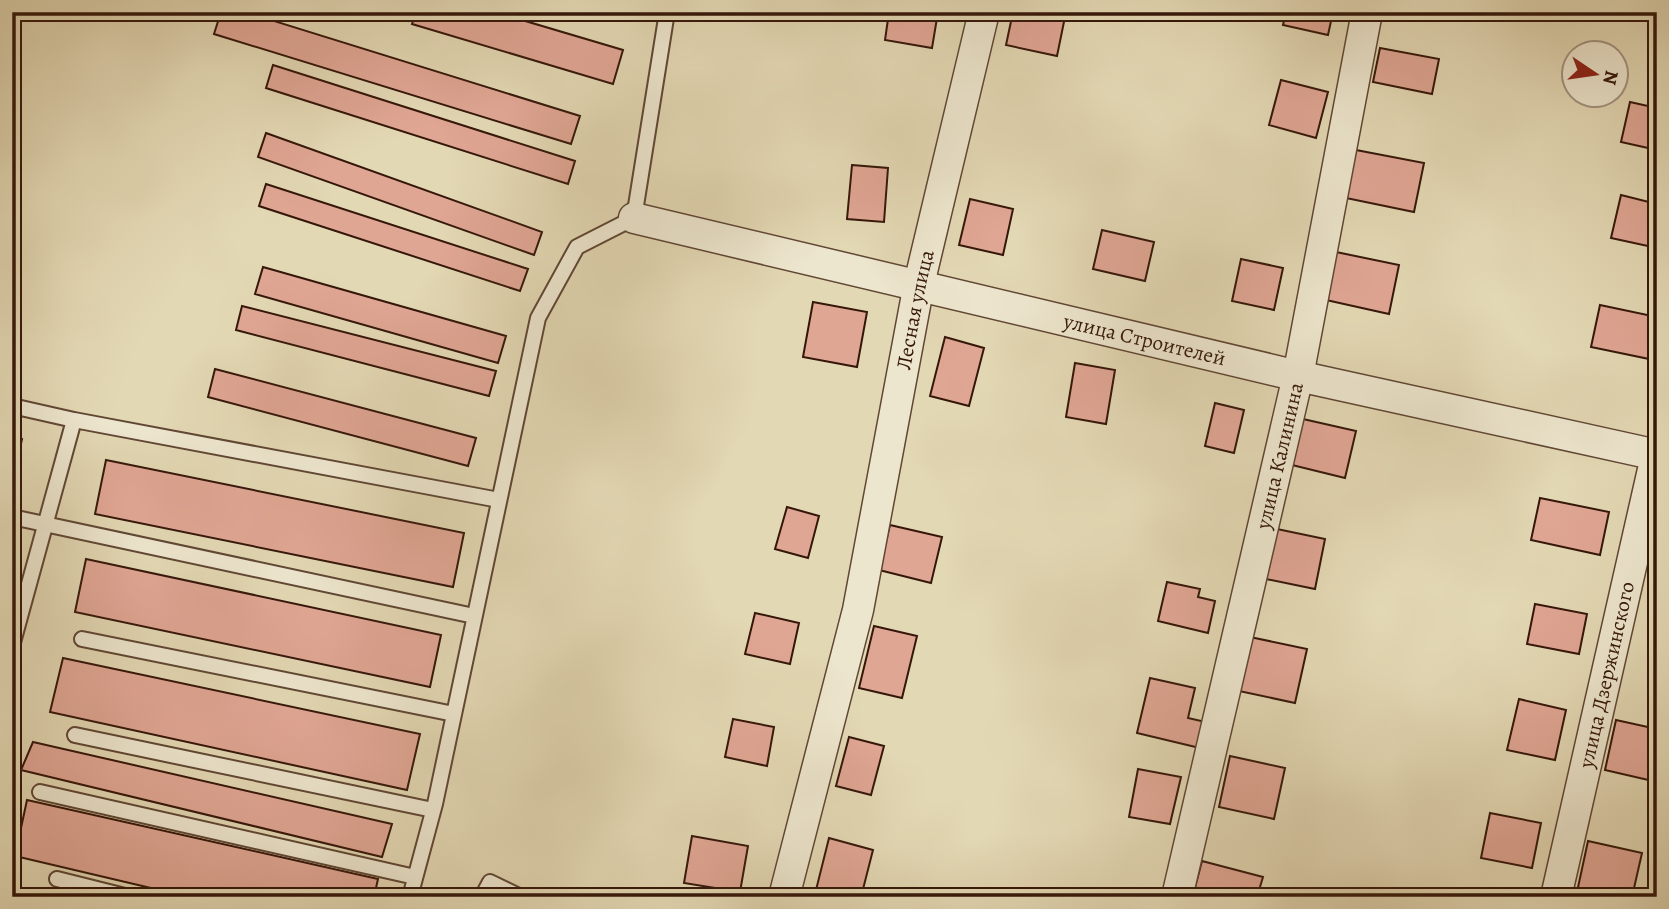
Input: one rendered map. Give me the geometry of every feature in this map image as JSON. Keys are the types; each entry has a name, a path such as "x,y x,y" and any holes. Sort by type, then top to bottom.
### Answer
{"street":[{"name":"Лесная улица","path":"784,897 858,610 919,284 984,12"},
{"name":"улица Калинина","path":"1177,897 1298,376 1367,12"},
{"name":"улица Строителей","path":"634,218 1298,376 1657,454"},
{"name":"улица Дзержинского","path":"1556,897 1657,454"}],"lane":[{"path":"410,897 433,810 538,318 577,247 634,218 667,12"},
{"path":"12,406 499,500"},
{"path":"12,646 74,420"},
{"path":"12,517 474,617"},
{"path":"82,639 454,714"},
{"path":"75,735 433,810"},
{"path":"40,792 415,877"},
{"path":"57,879 129,897"},
{"path":"482,897 490,882 521,897"}],"building":[{"path":"221,12 245,12 580,116 571,144 214,34"},
{"path":"382,12 411,12 408,21"},
{"path":"416,12 495,12 623,50 613,84 412,24"},
{"path":"889,12 938,12 932,48 885,40"},
{"path":"1013,12 1066,12 1057,56 1006,45"},
{"path":"1286,12 1333,12 1328,35 1283,25"},
{"path":"1380,48 1439,59 1432,94 1373,82"},
{"path":"273,65 575,161 568,184 266,88"},
{"path":"1281,80 1328,92 1316,138 1269,125"},
{"path":"1630,102 1657,108 1657,150 1621,142"},
{"path":"266,133 542,232 534,255 258,157"},
{"path":"1356,150 1424,163 1414,212 1346,198"},
{"path":"852,165 888,168 884,222 847,219"},
{"path":"266,184 528,269 520,291 259,206"},
{"path":"1621,195 1657,204 1657,248 1611,238"},
{"path":"970,199 1013,209 1003,255 959,245"},
{"path":"1102,230 1154,242 1145,281 1093,269"},
{"path":"1336,252 1399,265 1389,314 1326,300"},
{"path":"1241,259 1283,268 1274,310 1232,301"},
{"path":"263,267 506,336 498,363 255,294"},
{"path":"813,302 867,312 857,367 803,357"},
{"path":"1600,305 1657,317 1654,360 1591,347"},
{"path":"242,306 496,371 489,396 236,330"},
{"path":"945,337 984,348 969,406 930,396"},
{"path":"1075,363 1115,370 1106,424 1066,417"},
{"path":"215,369 476,438 468,466 208,397"},
{"path":"1215,403 1244,410 1234,453 1205,446"},
{"path":"1303,419 1356,431 1345,478 1292,465"},
{"path":"12,437 22,439 12,485"},
{"path":"106,460 464,533 453,587 95,514"},
{"path":"1540,498 1609,512 1600,555 1531,540"},
{"path":"787,507 819,516 808,558 775,549"},
{"path":"890,525 942,537 931,583 879,570"},
{"path":"1277,529 1325,539 1315,589 1266,579"},
{"path":"86,559 441,635 430,687 75,612"},
{"path":"1167,582 1200,589 1198,597 1215,601 1208,633 1158,621"},
{"path":"1535,604 1587,614 1579,654 1527,644"},
{"path":"755,613 799,623 790,664 745,654"},
{"path":"874,626 917,636 902,698 859,688"},
{"path":"1250,637 1307,649 1295,703 1239,691"},
{"path":"63,658 420,734 407,790 50,712"},
{"path":"1150,678 1195,688 1188,718 1210,723 1204,749 1137,733"},
{"path":"1519,699 1566,710 1555,760 1507,750"},
{"path":"733,719 774,727 767,766 725,757"},
{"path":"1616,720 1657,729 1657,782 1605,770"},
{"path":"849,737 884,746 871,795 836,786"},
{"path":"33,742 392,824 382,857 21,770"},
{"path":"1230,756 1285,768 1274,819 1219,807"},
{"path":"1138,769 1181,777 1170,824 1129,817"},
{"path":"27,800 378,879 374,897 189,897 15,856"},
{"path":"1490,813 1541,823 1532,868 1481,858"},
{"path":"692,836 748,846 740,892 684,883"},
{"path":"829,838 873,850 861,897 825,897 815,894"},
{"path":"1588,841 1642,853 1632,897 1599,897 1577,892"},
{"path":"1202,861 1263,877 1257,897 1193,895"},
{"path":"1096,891 1131,897 1095,897"}]}
